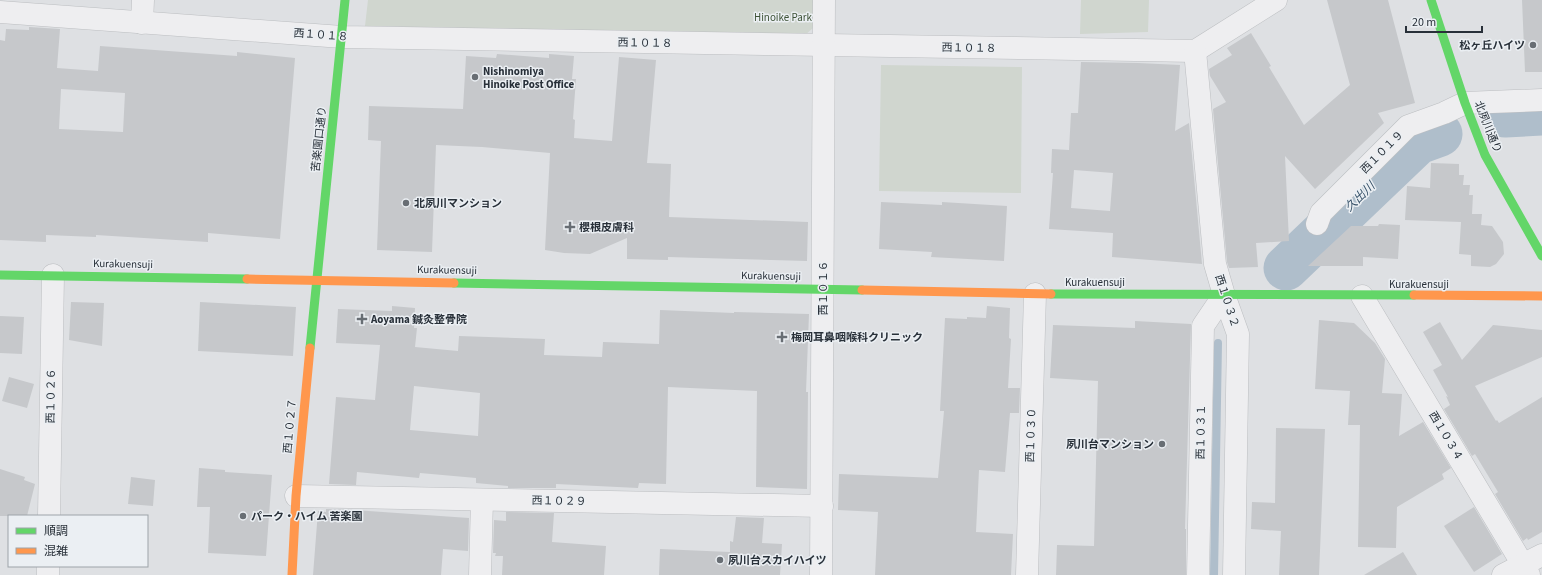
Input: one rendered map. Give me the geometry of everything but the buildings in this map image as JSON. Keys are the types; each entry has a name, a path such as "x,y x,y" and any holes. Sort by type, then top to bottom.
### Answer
{"street":[{"path":"142,22 143,0"},
{"name":"苦楽園口通り","path":"316,280 345,0"},
{"name":"西１０１６","path":"821,575 824,0"},
{"path":"1194,51 1276,0"},
{"name":"北夙川通り","path":"1431,0 1465,102 1485,155 1542,256"},
{"name":"西１０１８","path":"0,12 342,37 1194,51"},
{"name":"西１０３２","path":"1194,51 1215,264 1238,334 1234,575"},
{"path":"1465,102 1542,100"},
{"name":"西１０１９","path":"1317,224 1321,213 1408,126 1465,102"},
{"name":"Kurakuensuji","path":"0,275 1035,294 1542,296"},
{"name":"西１０２６","path":"49,515 53,275"},
{"name":"西１０２７","path":"292,575 296,496 316,280"},
{"name":"西１０３０","path":"1027,575 1035,294"},
{"name":"西１０３１","path":"1198,575 1203,326 1224,295"},
{"name":"西１０３４","path":"1362,296 1526,570"},
{"name":"西１０２９","path":"296,496 822,506"},
{"path":"480,575 482,500"},
{"path":"1503,575 1526,570 1542,555"}],"green space":[{"name":"Hinoike Park","path":"368,0 813,0 813,28 805,35 365,26"},
{"path":"1081,0 1149,0 1148,32 1080,34"},
{"path":"881,65 1022,67 1021,193 879,191"}],"waterway":[{"name":"久出川","path":"1505,115 1542,113"},
{"name":"久出川","path":"1286,268 1418,142 1440,134"},
{"path":"1214,575 1218,343"}],"traffic: fast":[{"path":"310,348 345,0"},
{"path":"1431,0 1465,103 1485,155 1542,256"},
{"path":"0,275 247,279"},
{"path":"454,283 862,290"},
{"path":"1051,294 1414,295"}],"traffic: slow":[{"path":"247,279 454,283"},
{"path":"862,290 1051,294"},
{"path":"1414,295 1542,296"},
{"path":"292,575 296,496 310,348"}],"place":[{"name":"松ヶ丘ハイツ","path":"1533,45"},
{"name":"Nishinomiya Hinoike Post Office","path":"475,77"},
{"name":"北夙川マンション","path":"406,203"},
{"name":"櫻根皮膚科","path":"570,227"},
{"name":"Aoyama 鍼灸整骨院","path":"362,319"},
{"name":"梅岡耳鼻咽喉科クリニック","path":"782,337"},
{"name":"夙川台マンション","path":"1162,444"},
{"name":"パーク・ハイム 苦楽園","path":"243,516"},
{"name":"夙川台スカイハイツ","path":"720,560"}]}
